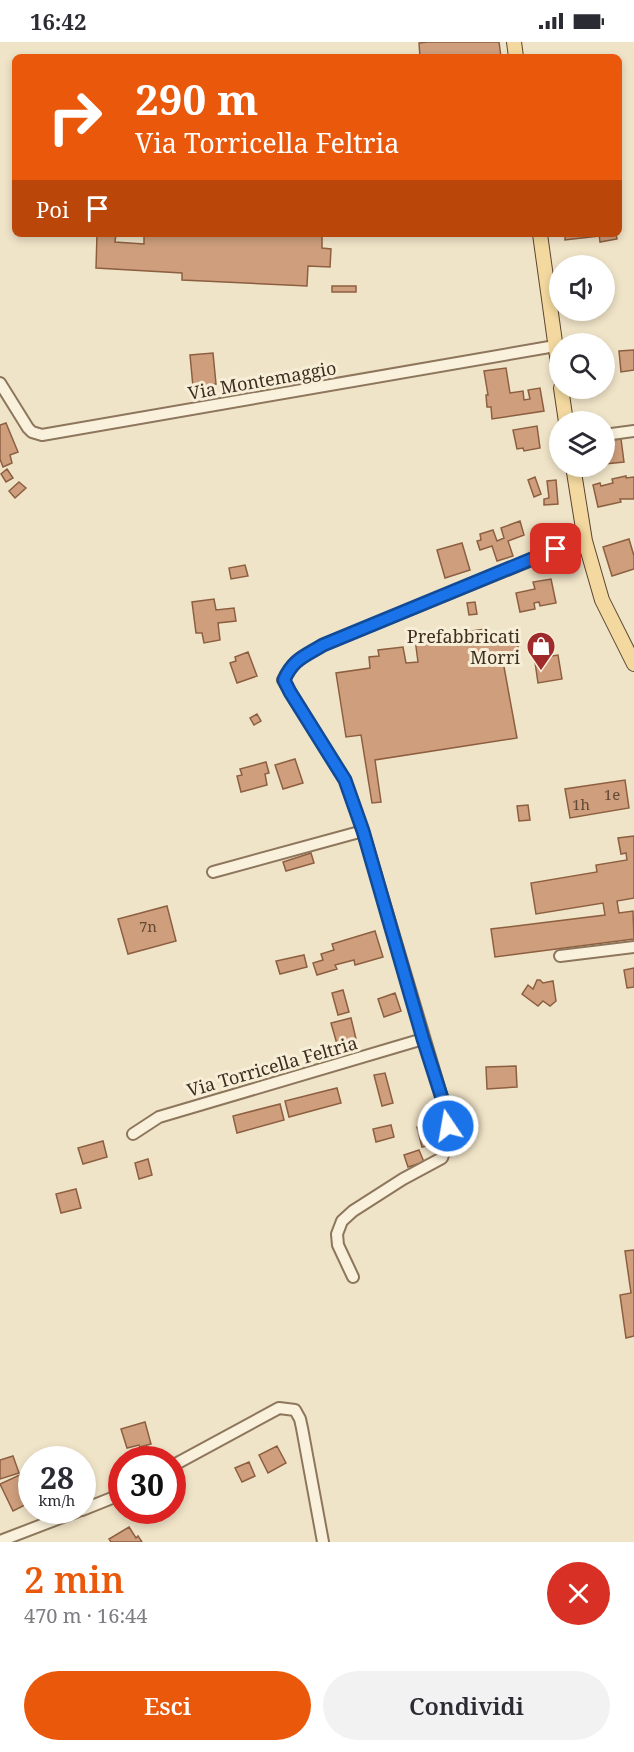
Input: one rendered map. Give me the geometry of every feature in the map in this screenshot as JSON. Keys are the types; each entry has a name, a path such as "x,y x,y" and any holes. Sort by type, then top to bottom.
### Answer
{"main road":[{"path":"540,237 553,333"},
{"path":"575,477 585,541 602,600 634,664"}],"street":[{"name":"Via Montemaggio","path":"0,383 28,428 42,435 549,347"},
{"path":"615,434 634,431"},
{"path":"353,1277 338,1245 337,1234 342,1221 353,1211 403,1179 442,1158 449,1138 447,1114 363,831 345,780 284,680 289,668 323,645 556,549 585,541"},
{"path":"213,872 363,831"},
{"path":"560,956 634,947"},
{"name":"Via Torricella Feltria","path":"133,1134 159,1117 423,1039"},
{"path":"186,1458 279,1408 295,1410 302,1428 323,1542"},
{"path":"0,1541 45,1524"}],"building":[{"path":"499,42 501,54 420,54 419,43"},
{"path":"97,237 116,237 115,242 144,244 144,237 322,237 322,248 331,249 330,267 308,266 307,286 182,280 182,273 96,268"},
{"path":"565,237 590,237 565,240"},
{"path":"599,237 617,237 617,239 600,242"},
{"path":"332,286 356,286 356,292 332,292"},
{"path":"634,350 634,370 621,372 619,351"},
{"path":"213,353 216,384 193,387 190,355"},
{"path":"506,368 510,393 523,391 524,400 530,399 528,390 540,388 544,411 492,419 491,407 487,407 486,395 488,395 484,371"},
{"path":"6,423 18,452 10,455 12,463 3,467 0,459 0,425"},
{"path":"537,426 540,448 524,451 523,448 517,449 513,430"},
{"path":"621,439 624,462 615,463 615,440"},
{"path":"7,469 13,478 6,482 1,474"},
{"path":"626,476 626,478 634,477 634,499 620,499 621,502 598,507 593,485 613,483 612,479"},
{"path":"535,477 541,494 534,497 528,480"},
{"path":"556,480 558,504 544,505 544,499 549,498 547,481"},
{"path":"19,482 26,488 15,498 9,491"},
{"path":"520,521 524,535 508,541 513,556 497,561 492,546 480,550 477,541 481,540 480,534 493,530 497,541 504,538 501,528"},
{"path":"629,539 634,556 634,569 612,576 603,547"},
{"path":"462,543 470,570 445,578 437,550"},
{"path":"245,565 248,576 231,579 229,568"},
{"path":"551,579 556,603 540,606 539,602 534,603 535,609 520,612 516,593 535,589 533,582"},
{"path":"214,599 216,610 234,608 236,621 218,623 220,640 204,643 202,633 196,633 192,602"},
{"path":"475,602 477,614 469,615 467,603"},
{"path":"485,629 486,637 516,633 519,654 502,656 517,738 375,760 381,802 372,803 361,735 346,737 336,673 370,668 369,657 379,656 378,650 403,647 406,663 418,662 415,639"},
{"path":"248,652 257,676 237,683 230,663 236,661 235,657"},
{"path":"558,655 562,679 538,683 535,662 546,661 545,657"},
{"path":"257,714 261,721 254,725 250,718"},
{"path":"295,759 303,783 283,789 275,765"},
{"path":"266,762 269,773 265,774 267,785 241,792 237,776 242,775 240,769"},
{"path":"625,780 629,808 570,818 565,789"},
{"path":"528,805 530,820 519,821 517,806"},
{"path":"634,836 634,898 617,901 619,913 633,911 634,939 495,957 491,929 605,915 603,903 536,914 531,883 597,872 596,865 627,860 626,853 621,854 618,838"},
{"path":"311,853 314,863 286,871 283,862"},
{"path":"167,906 176,941 128,954 118,919"},
{"path":"375,931 383,957 355,965 354,960 335,965 337,969 317,975 313,963 323,960 321,954 334,950 332,944"},
{"path":"304,955 307,967 280,974 276,961"},
{"path":"634,968 634,987 627,988 624,970"},
{"path":"537,980 543,983 553,981 556,1001 550,1006 543,1001 538,1006 522,994 528,985 533,989"},
{"path":"343,990 349,1012 338,1015 332,993"},
{"path":"395,993 401,1011 384,1017 378,999"},
{"path":"351,1018 356,1039 337,1044 331,1023"},
{"path":"516,1066 517,1087 487,1089 486,1067"},
{"path":"385,1073 393,1103 382,1106 374,1075"},
{"path":"337,1088 341,1103 289,1117 285,1101"},
{"path":"280,1104 284,1120 237,1133 233,1116"},
{"path":"435,1123 437,1132 441,1132 443,1142 422,1147 417,1127"},
{"path":"391,1125 394,1137 376,1142 373,1129"},
{"path":"103,1141 107,1157 83,1164 78,1148"},
{"path":"419,1150 424,1162 408,1167 404,1155"},
{"path":"148,1159 152,1175 139,1179 135,1163"},
{"path":"76,1189 81,1208 61,1213 56,1194"},
{"path":"634,1250 634,1336 626,1338 620,1295 631,1293 625,1251"},
{"path":"145,1422 151,1444 126,1446 121,1429"},
{"path":"277,1446 286,1463 268,1473 259,1455"},
{"path":"13,1456 18,1473 0,1479 0,1460"},
{"path":"249,1462 255,1476 242,1482 235,1468"},
{"path":"18,1476 18,1508 13,1511 0,1484"},
{"path":"129,1527 136,1538 138,1536 142,1542 111,1542 109,1539"}],"place":[{"name":"Prefabbricati Morri","path":"541,672"}],"route":[{"path":"448,1126 447,1114 363,831 345,780 284,680 289,668 323,645 556,549"}]}
